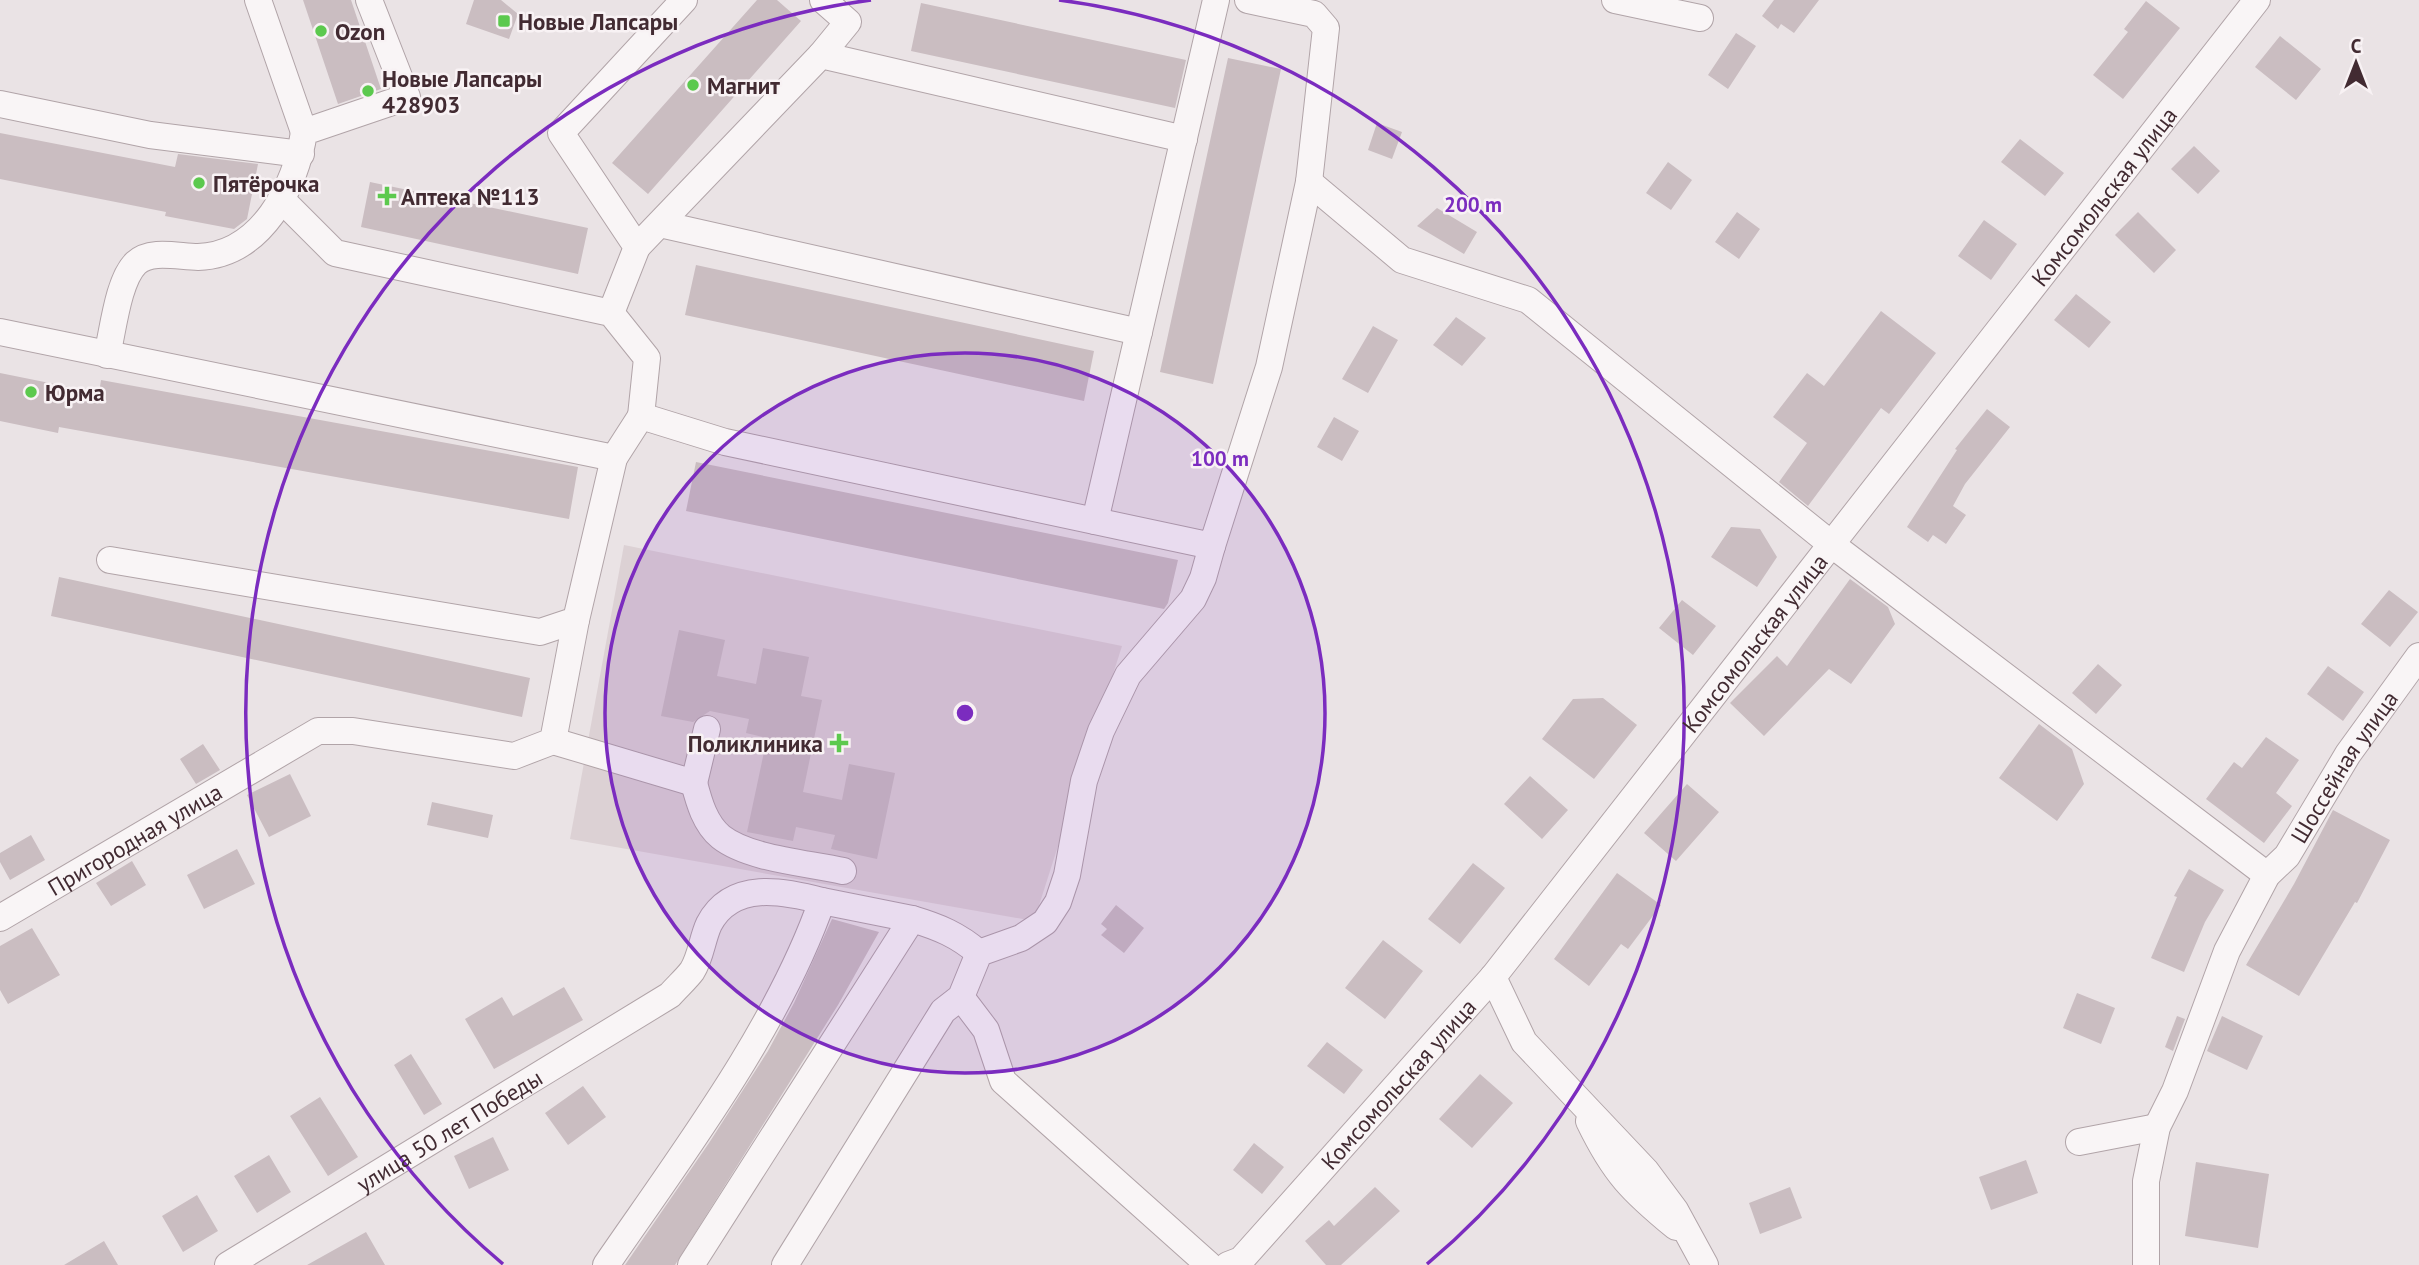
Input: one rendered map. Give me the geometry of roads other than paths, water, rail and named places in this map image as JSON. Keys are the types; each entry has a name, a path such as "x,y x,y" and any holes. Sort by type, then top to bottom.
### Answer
{"street":[{"path":"107,355 127,273 138,260 154,255 200,257 225,254 252,239 281,199 303,143 258,0"},
{"path":"0,104 150,135 303,143 407,97 369,0"},
{"path":"637,247 561,133 684,0"},
{"path":"611,313 637,247 821,55 848,22 823,0"},
{"path":"1095,521 1216,0"},
{"path":"785,1265 943,1011 961,997 979,953 1021,938 1045,922 1058,902 1067,875 1084,781 1101,731 1128,675 1193,599 1203,578 1269,367 1309,182 1326,28 1315,7 1248,0"},
{"path":"1615,0 1700,18"},
{"name":"Комсомольская улица","path":"1228,1265 1241,1259 1493,977 2257,0"},
{"path":"821,55 1184,139"},
{"path":"1309,182 1402,260 1528,300 1831,544 2267,876"},
{"path":"281,199 335,253 611,313 647,358 641,416 614,458 576,620 553,741 694,783"},
{"path":"660,223 1139,332"},
{"path":"0,331 614,458"},
{"path":"641,416 725,442 1212,546"},
{"path":"110,559 540,632 576,620"},
{"name":"Шоссейная улица","path":"2146,1265 2147,1181 2157,1127 2175,1091 2227,951 2267,876 2287,856 2348,754 2419,656"},
{"path":"707,729 694,783 701,809 719,835 740,849 843,871"},
{"name":"Пригородная улица","path":"0,918 318,731 353,731 514,756 553,741"},
{"name":"улица 50 лет Победы","path":"228,1265 670,995 693,969 709,924 719,910 738,897 774,891 912,919 951,932 979,953"},
{"path":"606,1265 695,1135 762,1027 806,948 822,901"},
{"path":"691,1265 912,919"},
{"path":"1493,977 1524,1042 1646,1171 1675,1210 1705,1265"},
{"path":"961,997 986,1030 1003,1081 1209,1265"},
{"path":"2079,1142 2157,1127"}],"place":[{"name":"Новые Лапсары","path":"504,21"},
{"name":"Ozon","path":"321,31"},
{"name":"Магнит","path":"693,85"},
{"name":"Новые Лапсары 428903","path":"368,91"},
{"name":"Пятёрочка","path":"199,183"},
{"name":"Аптека №113","path":"387,196"},
{"name":"Юрма","path":"31,392"},
{"name":"Поликлиника","path":"839,743"}]}
